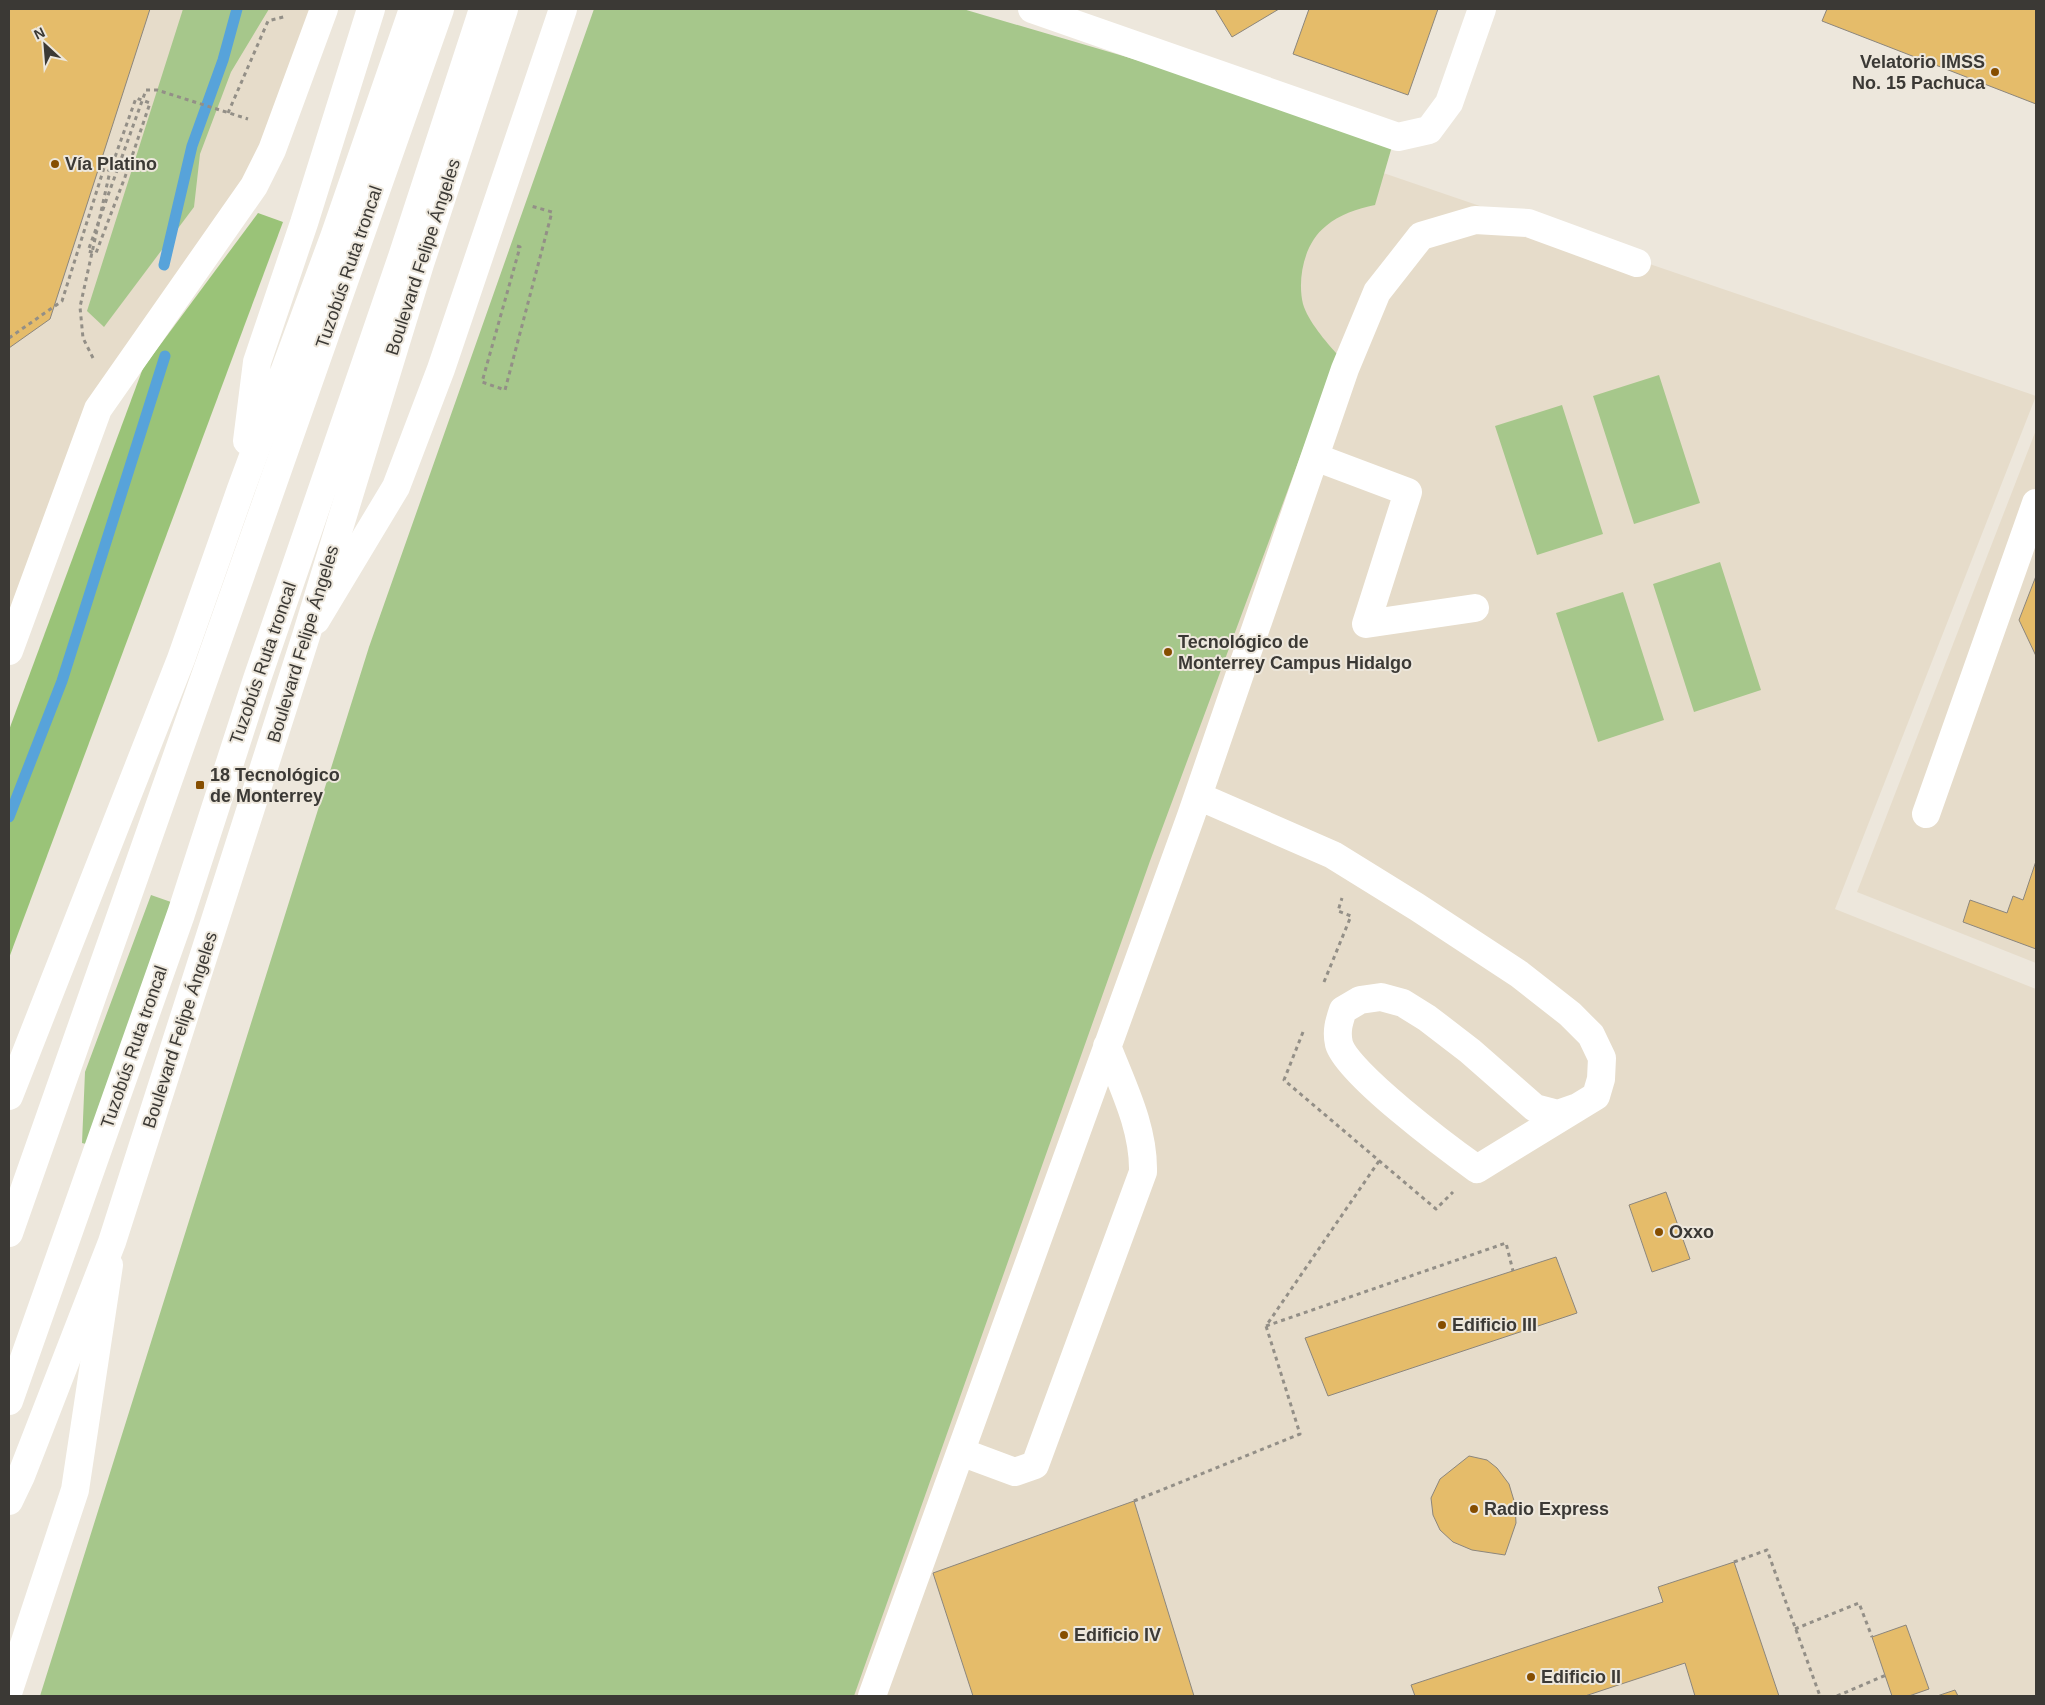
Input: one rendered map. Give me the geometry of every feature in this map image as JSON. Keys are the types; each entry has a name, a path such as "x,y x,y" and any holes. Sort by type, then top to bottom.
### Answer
{"main road":[{"path":"9,651 98,409 254,186 272,150 324,9"},
{"path":"240,489 257,362 304,223 371,9"},
{"path":"9,1096 181,659 240,489 346,239 413,9"},
{"name":"Tuzobús Ruta troncal","path":"9,1233 346,239 440,9"},
{"name":"Tuzobús Ruta troncal","path":"9,1401 181,914 257,679 411,260 483,9"},
{"name":"Boulevard Felipe Ángeles","path":"9,1501 21,1476 112,1242 306,636 411,260 504,9"},
{"path":"306,636 396,487 441,369 562,9"},
{"path":"1032,9 1398,137 1429,130 1449,103 1482,9"},
{"path":"872,1696 1198,796 1345,369 1377,292 1421,236 1475,220 1528,223 1638,263"},
{"path":"1315,457 1408,492 1366,624 1475,608"},
{"path":"1926,814 2036,502"},
{"path":"1198,796 1333,855 1417,907 1519,974 1570,1014 1591,1035 1602,1058 1601,1079 1596,1096 1578,1108 1477,1169 1404,1112 1352,1065 1340,1045 1337,1026 1343,1010 1360,1000 1381,997 1403,1003 1427,1018 1470,1051 1535,1108 1558,1114 1578,1108"},
{"path":"961,1452 1015,1472 1035,1465 1144,1172 1144,1153 1140,1134 1108,1046"},
{"path":"9,1690 75,1490 112,1242"}],"path":[{"path":"109,393 83,338 80,307 110,171 136,98 143,100 150,103 125,177 96,253 88,250 119,164 129,136 140,109 143,100 146,90 157,90 228,113 268,21"},
{"path":"9,338 62,301 104,168 110,171"},
{"path":"485,238 520,247 482,382 505,390 552,212"},
{"path":"1266,1326 1379,1161"},
{"path":"1266,1326 1506,1243 1513,1271"},
{"path":"1134,1501 1300,1434 1266,1326"},
{"path":"1734,1562 1767,1550 1820,1696"},
{"path":"1795,1628 1859,1603 1872,1637"},
{"path":"1836,1696 1886,1675"}],"shaded area":[{"path":"9,9 324,9 272,150 109,393 9,651"},
{"name":"Tecnológico de Monterrey Campus Hidalgo","path":"903,9 2036,396 1835,909 2036,989 2036,1696 79,1696"},
{"path":"2036,430 2036,963 1857,892"}],"green space":[{"path":"183,9 269,9 231,72 200,154 194,207 104,327 87,311"},
{"path":"594,9 963,9 1395,136 1375,205 1349,212 1326,226 1312,242 1304,262 1301,294 1305,311 1323,338 1338,355 1150,861 854,1696 40,1696 369,647"},
{"path":"258,213 283,222 9,958 9,730 143,368"},
{"path":"1659,375 1700,503 1634,524 1593,396"},
{"path":"1562,405 1603,534 1537,555 1495,426"},
{"path":"1720,562 1761,690 1694,712 1653,584"},
{"path":"1623,592 1664,720 1598,742 1556,613"},
{"path":"151,895 171,902 86,1144 82,1143 85,1072"}],"building":[{"name":"Vía Platino","path":"9,9 150,9 50,319 9,348"},
{"path":"1215,9 1279,9 1232,37"},
{"path":"1309,9 1438,9 1408,95 1293,54"},
{"name":"Velatorio IMSS No. 15 Pachuca","path":"1827,9 2036,9 2036,104 1822,21"},
{"path":"2036,576 2036,656 2019,620"},
{"path":"2036,861 2036,949 1963,922 1970,900 2007,913 2013,896 2023,900"},
{"name":"Oxxo","path":"1666,1192 1690,1259 1652,1272 1629,1205"},
{"name":"Edificio III","path":"1556,1257 1577,1313 1328,1396 1305,1338"},
{"name":"Radio Express","path":"1469,1456 1487,1460 1497,1468 1509,1484 1515,1504 1516,1523 1505,1555 1472,1550 1453,1542 1440,1530 1433,1515 1431,1498 1440,1479"},
{"name":"Edificio IV","path":"1134,1501 1194,1696 973,1696 933,1573"},
{"path":"1734,1562 1779,1696 1695,1696 1685,1663 1585,1696 1415,1696 1411,1685 1663,1602 1658,1587"},
{"path":"1906,1625 1929,1689 1909,1696 1892,1696 1872,1637"},
{"path":"1955,1690 1958,1696 1937,1696"}],"waterway":[{"path":"164,265 192,146 223,60 237,9"},
{"path":"9,817 62,681 165,356"}],"place":[{"name":"Velatorio IMSS No. 15 Pachuca","path":"1995,72"},
{"name":"Vía Platino","path":"55,164"},
{"name":"Tecnológico de Monterrey Campus Hidalgo","path":"1168,652"},
{"name":"18 Tecnológico de Monterrey","path":"200,785"},
{"name":"Oxxo","path":"1659,1232"},
{"name":"Edificio III","path":"1442,1325"},
{"name":"Radio Express","path":"1474,1509"},
{"name":"Edificio IV","path":"1064,1635"},
{"name":"Edificio II","path":"1531,1677"}]}
